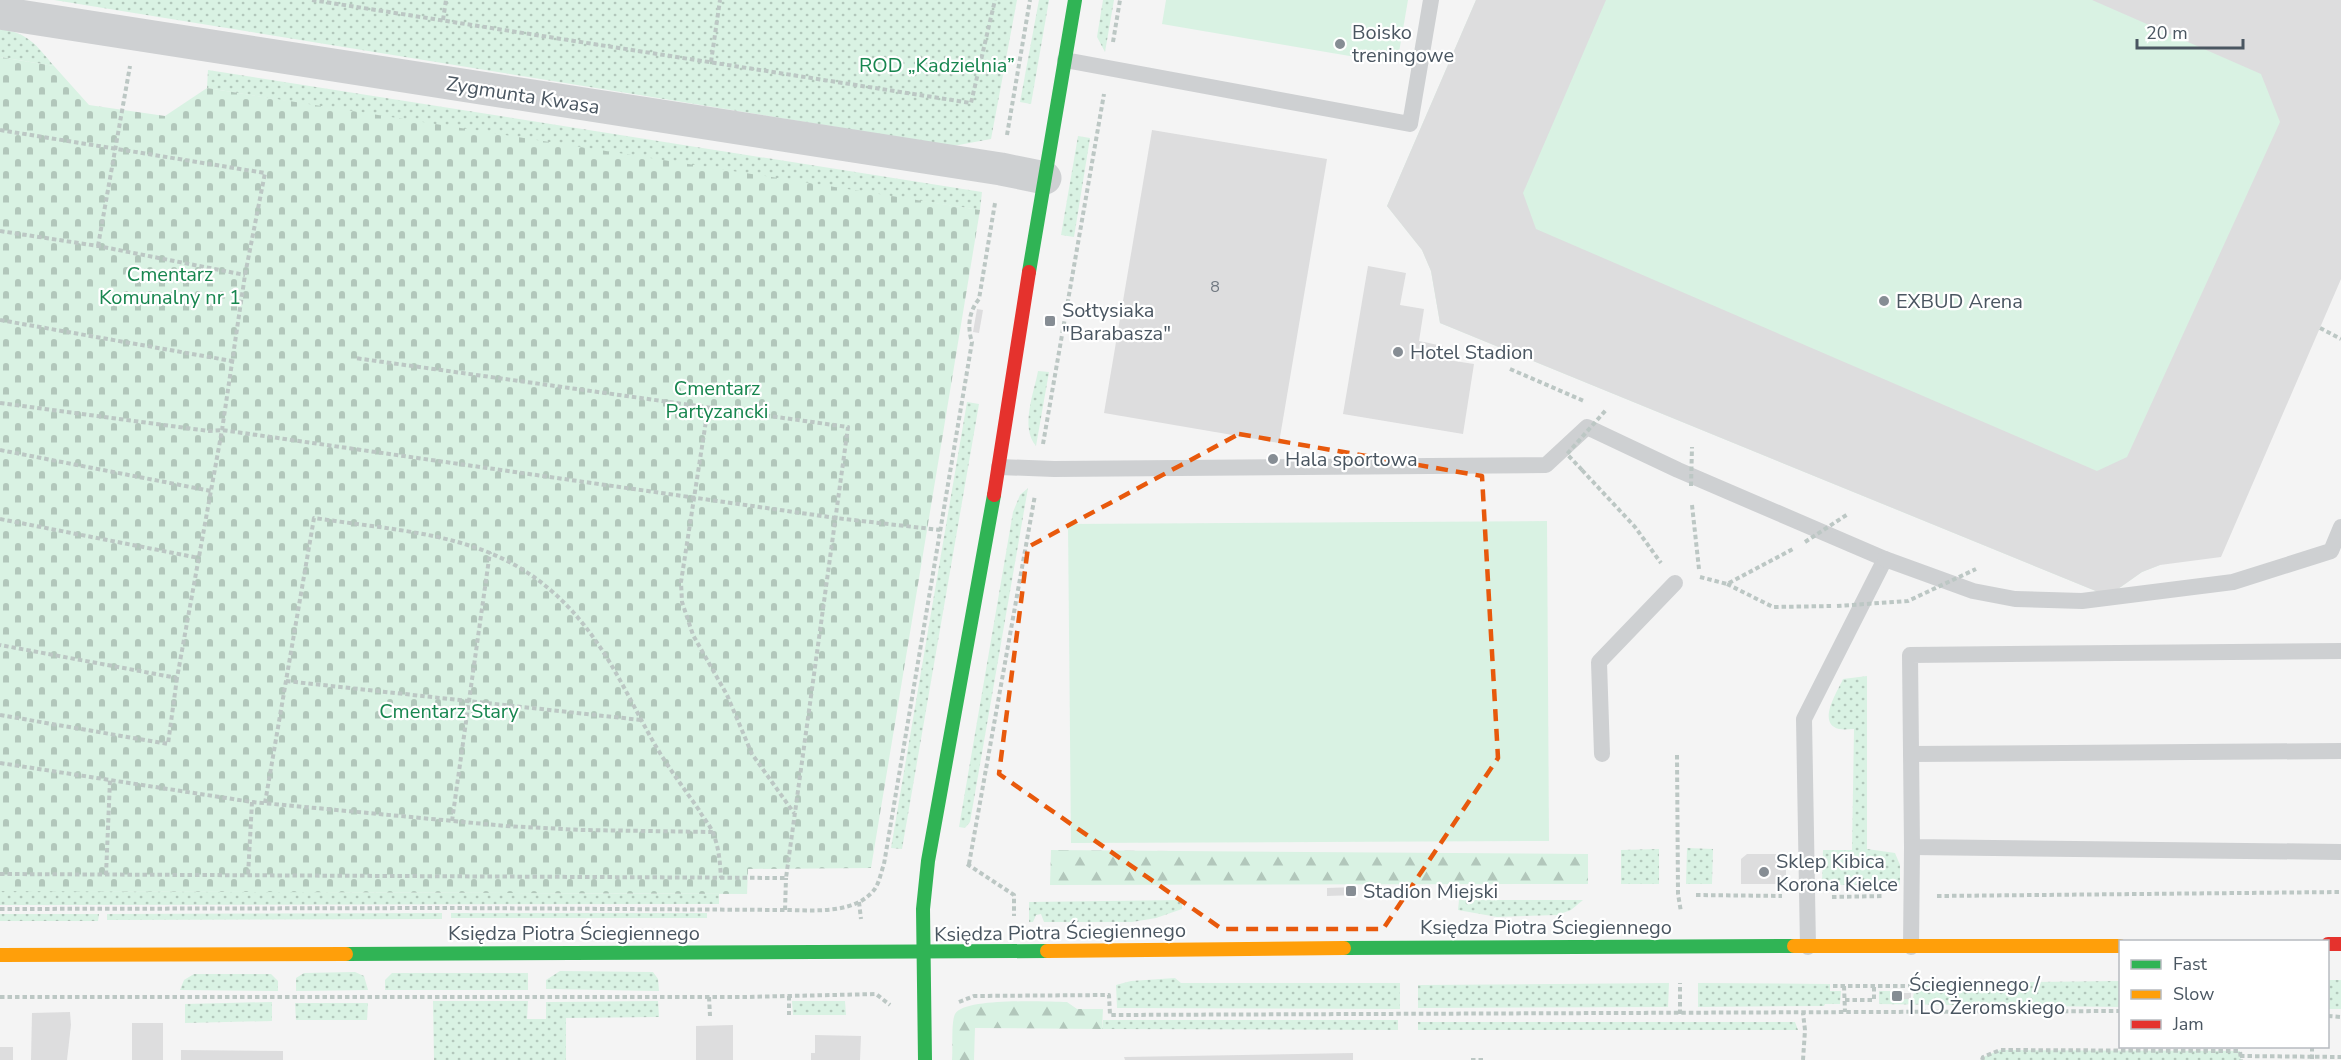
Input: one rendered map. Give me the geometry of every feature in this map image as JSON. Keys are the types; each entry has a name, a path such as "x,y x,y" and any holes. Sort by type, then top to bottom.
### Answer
{"street":[{"path":"925,1060 926,1010 922,953 923,909 928,861 999,467 1075,0"},
{"name":"Zygmunta Kwasa","path":"0,13 1001,169 1045,178"},
{"name":"Księdza Piotra Ściegiennego","path":"0,955 922,953 1409,947 2119,946"}],"lane":[{"path":"1065,60 1410,124 1431,0"},
{"path":"999,467 1066,469 1546,465 1587,427 1678,470 1885,559 1973,591 2015,599 2082,602 2233,582 2331,551 2341,527"},
{"path":"1808,947 1804,719 1885,559"},
{"path":"1602,754 1599,662 1675,583"},
{"path":"1911,947 1910,655 2341,651"},
{"path":"1911,754 2341,751"},
{"path":"1912,847 2341,852"}],"path":[{"path":"312,0 971,103 994,0"},
{"path":"443,20 446,0"},
{"path":"711,62 720,0"},
{"path":"1006,140 1030,0"},
{"path":"1042,450 1120,0"},
{"path":"98,246 131,65"},
{"path":"0,130 265,173 245,275 222,430 177,678 168,744 0,715"},
{"path":"0,909 785,910 834,909 859,902 874,890 884,864 972,342 968,331 972,307 979,299 996,196"},
{"path":"0,231 98,246 245,275"},
{"path":"0,320 232,361"},
{"path":"2320,328 2341,339"},
{"path":"355,358 848,427 786,878 785,910"},
{"path":"0,403 209,431 222,430 836,518 940,530"},
{"path":"708,408 681,582 682,602 693,635 728,695 752,754 795,814"},
{"path":"1606,410 1567,454 1635,527 1675,583 1700,577 1726,584 1773,608 1837,606 1908,601 1976,569"},
{"path":"1692,447 1691,486 1700,577"},
{"path":"0,450 211,491"},
{"path":"1014,916 1014,895 969,864 1036,486"},
{"path":"1726,584 1805,542 1848,514"},
{"path":"265,803 315,518 442,536 467,543 518,565 562,600 580,619 618,675 662,756 713,832 720,856 721,878"},
{"path":"0,519 199,558"},
{"path":"452,821 490,552"},
{"path":"0,645 177,678"},
{"path":"286,681 641,720"},
{"path":"1677,755 1678,894 1682,912"},
{"path":"0,763 252,802 452,821 582,830 713,832"},
{"path":"106,875 110,780"},
{"path":"248,876 252,802"},
{"path":"0,874 786,878"},
{"path":"1928,896 2341,892"},
{"path":"1695,895 1789,896"},
{"path":"1831,897 1887,896"},
{"path":"859,902 861,921"},
{"path":"447,908 447,915"},
{"path":"103,909 103,916"},
{"path":"1680,983 1680,1014"},
{"path":"1012,997 1013,985"},
{"path":"1833,986 1924,986"},
{"path":"1844,986 1845,1012"},
{"path":"1845,1000 1874,1000 1874,986"},
{"path":"862,987 863,995"},
{"path":"0,997 708,997 876,994 893,1010"},
{"path":"956,1006 960,1001 974,996 1109,995 1110,1015 2119,1011"},
{"path":"789,996 789,1015"},
{"path":"708,997 710,1016"},
{"path":"1803,1013 1805,1030 1803,1060"},
{"path":"1982,1060 1983,1057 2000,1050 2240,1051 2240,1058 2341,1057"},
{"path":"1471,1060 1486,1060"}],"highlighted area":[{"path":"1239,434 1482,476 1498,758 1383,929 1222,929 999,774 1028,547"}],"green space":[{"name":"ROD „Kadzielnia”","path":"54,0 1017,0 991,139 953,146"},
{"path":"1039,0 1049,0 1031,104 1020,102"},
{"path":"1103,0 1114,0 1105,52 1097,37"},
{"name":"Boisko treningowe","path":"1166,0 1408,0 1397,64 1162,24"},
{"name":"EXBUD Arena","path":"1476,0 2341,0 2160,565 2142,572 2108,596 1440,323 1431,271 1422,250 1387,206"},
{"path":"0,29 18,34 31,41 54,66 0,57"},
{"path":"0,57 54,66 89,105 165,116 207,88 980,210 871,868 748,869 747,894 0,891"},
{"path":"208,70 982,192 980,210 654,161 207,88"},
{"path":"1078,136 1090,138 1074,237 1061,235"},
{"path":"1038,371 1049,372 1036,446 1031,438 1029,420 1031,399"},
{"path":"967,402 979,404 902,849 891,848"},
{"path":"1028,488 970,822 965,828 959,827 1013,512 1020,495"},
{"path":"1547,521 1549,841 1071,843 1068,524"},
{"path":"1867,676 1867,849 1895,853 1900,865 1900,885 1822,885 1823,850 1852,850 1854,729 1839,729 1832,726 1829,720 1830,706 1843,679"},
{"path":"1687,848 1713,849 1712,884 1686,884"},
{"path":"1659,849 1659,884 1621,884 1621,850"},
{"path":"1051,850 1588,854 1588,884 1050,885"},
{"path":"0,891 719,894 719,904 0,905"},
{"path":"1182,900 1182,909 1156,918 1132,922 1044,922 1041,914 1036,915 1033,922 1029,922 1029,902"},
{"path":"1459,900 1583,900 1571,910 1557,915 1497,917 1458,910"},
{"path":"442,913 442,919 107,920 107,914"},
{"path":"451,913 707,913 707,918 451,918"},
{"path":"0,914 99,914 98,921 0,921"},
{"path":"560,971 653,972 658,979 659,991 546,989 546,980"},
{"path":"355,972 364,976 368,990 296,991 296,978 304,973"},
{"path":"392,973 528,973 528,990 385,990 385,980"},
{"path":"194,974 271,974 278,981 278,991 180,990 184,980"},
{"path":"1175,978 1181,983 1400,983 1400,1009 1117,1008 1116,985 1131,981"},
{"path":"2329,980 2341,980 2341,1009 2329,1009"},
{"path":"2119,981 2119,1007 1879,1004 1879,991 1891,991 1892,999 1913,999 1914,991 1925,990 1925,983"},
{"path":"1669,983 1668,1007 1418,1008 1418,985"},
{"path":"1698,983 1830,984 1830,991 1841,991 1840,1004 1698,1007"},
{"path":"433,1001 528,1001 527,1019 546,1019 546,1002 658,1001 659,1017 566,1018 566,1060 434,1060"},
{"path":"792,1001 845,1001 846,1015 793,1015"},
{"path":"272,1002 272,1021 185,1023 185,1004"},
{"path":"1067,1002 1077,1009 1103,1009 1102,1029 975,1028 974,1060 952,1060 954,1018 955,1014 962,1009 990,1003"},
{"path":"295,1003 368,1003 367,1020 296,1020"},
{"path":"1103,1020 1398,1020 1398,1030 1102,1029"},
{"path":"1418,1022 1795,1022 1798,1030 1418,1030"},
{"path":"2000,1050 2240,1051 2241,1060 1982,1060 1983,1057"}],"building":[{"path":"1476,0 1606,0 1523,193 1536,229 2097,471 2127,457 2280,122 2261,74 2092,0 2341,0 2341,279 2221,557 2160,565 2142,572 2108,596 1440,323 1431,271 1422,250 1387,206"},
{"path":"1152,130 1327,159 1279,443 1104,413"},
{"name":"Hotel Stadion","path":"1368,266 1406,273 1400,305 1424,309 1419,341 1443,346 1441,359 1474,364 1463,434 1343,414"},
{"path":"977,309 983,310 979,333 973,332"},
{"name":"Sklep Kibica Korona Kielce","path":"1747,854 1780,854 1786,859 1786,884 1741,884 1741,859"},
{"path":"1356,887 1357,895 1327,896 1327,888"},
{"path":"1894,993 1911,993 1911,999 1894,999"},
{"path":"70,1012 71,1025 67,1060 31,1060 32,1013"},
{"path":"132,1023 163,1023 163,1060 132,1060"},
{"path":"733,1025 733,1060 696,1060 696,1026"},
{"path":"815,1035 861,1036 860,1060 811,1060 811,1053 815,1053"},
{"path":"0,1047 13,1047 13,1060 0,1060"},
{"path":"181,1050 283,1051 283,1060 181,1060"},
{"path":"1353,1053 1353,1060 1125,1060 1124,1057"}],"traffic: fast":[{"path":"1029,272 1075,0"},
{"path":"925,1060 923,909 928,861 994,495"},
{"path":"1344,948 1794,946"},
{"path":"346,954 1047,951"}],"traffic: slow":[{"path":"1794,946 2119,946"},
{"path":"1047,951 1344,948"},
{"path":"0,955 346,954"}],"traffic: jam":[{"path":"994,495 1029,272"},
{"path":"2329,944 2341,944"}],"place":[{"name":"Boisko treningowe","path":"1340,44"},
{"name":"EXBUD Arena","path":"1884,301"},
{"name":"Sołtysiaka \"Barabasza\"","path":"1050,321"},
{"name":"Hotel Stadion","path":"1398,352"},
{"name":"Hala sportowa","path":"1273,459"},
{"name":"Sklep Kibica Korona Kielce","path":"1764,872"},
{"name":"Stadion Miejski","path":"1351,891"},
{"name":"Ściegiennego / I LO Żeromskiego","path":"1897,996"}],"park label":[{"name":"Cmentarz Komunalny nr 1","path":"170,286"},
{"name":"Cmentarz Partyzancki","path":"717,400"},
{"name":"Cmentarz Stary","path":"449,711"}]}
